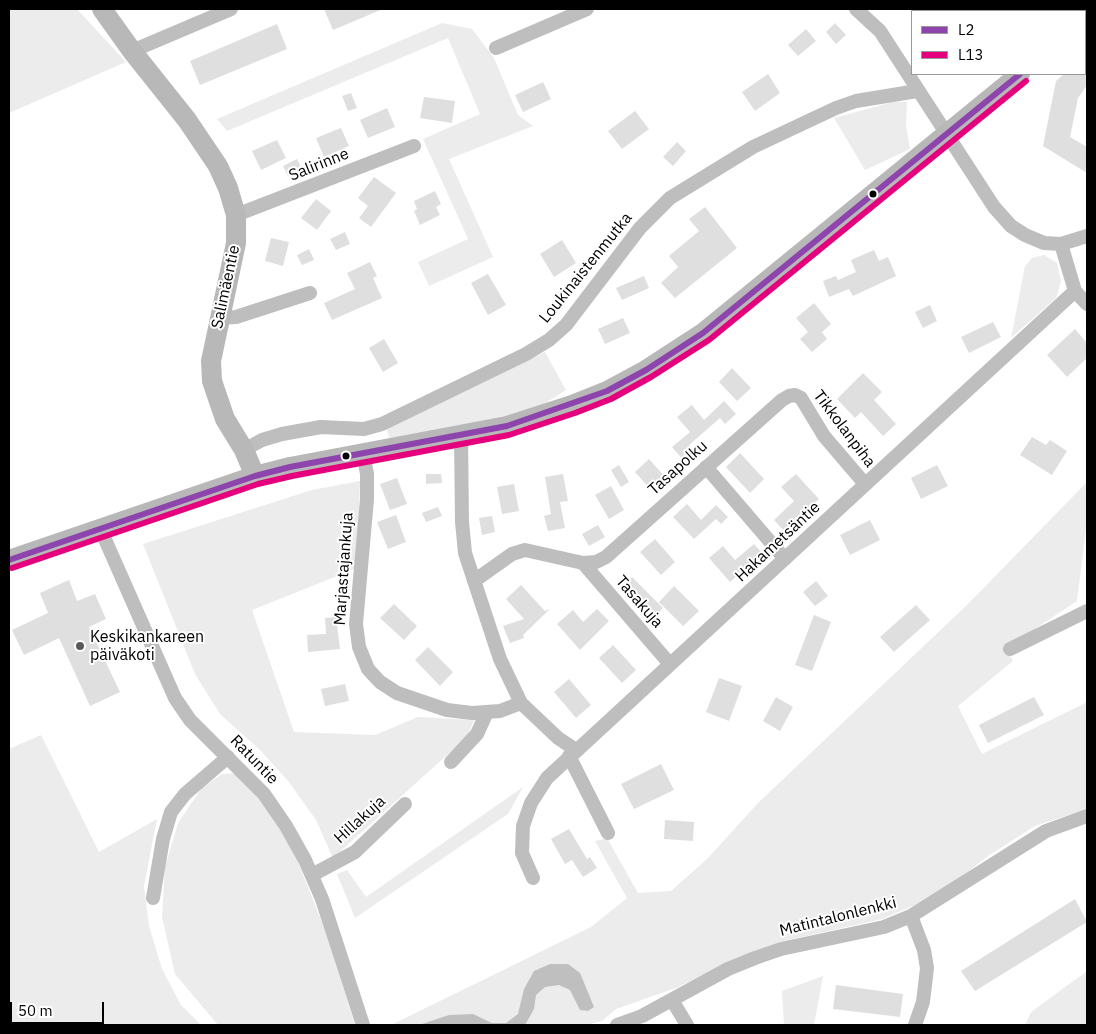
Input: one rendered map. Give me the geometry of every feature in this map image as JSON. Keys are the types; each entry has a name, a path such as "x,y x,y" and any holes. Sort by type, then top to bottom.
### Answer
{"street":[{"name":"Salimäentie","path":"102,9 132,51 187,120 218,166 228,188 236,215 236,244 211,361 212,381 225,419 244,450 255,476"},
{"path":"132,51 231,9"},
{"path":"496,48 587,9"},
{"path":"856,9 880,31 994,207 1011,226 1025,235 1044,243 1061,244 1087,236"},
{"path":"9,560 255,476 363,452 461,436 507,426 572,405 607,391 679,350 760,287 1019,75"},
{"name":"Loukinaistenmutka","path":"244,450 262,440 282,434 321,427 364,429 382,424 526,354 550,340 566,325 640,228 670,198 753,147 836,108 856,101 917,90"},
{"name":"Salirinne","path":"236,215 414,146"},
{"path":"1061,244 1075,291 1087,304"},
{"name":"Hakametsäntie","path":"533,878 522,853 523,826 531,803 546,778 1075,291"},
{"path":"220,318 236,317 310,293"},
{"name":"Tikkolanpiha","path":"795,395 801,398 824,436 865,484"},
{"name":"Tasapolku","path":"583,563 596,562 606,557 782,400 795,395"},
{"path":"461,436 462,522 465,553 500,659 522,703 572,753 608,832"},
{"name":"Marjastajankuja","path":"363,452 367,474 366,499 356,624 359,648 368,669 380,682 397,693 448,710 472,713 500,711 522,703"},
{"path":"706,467 785,559"},
{"name":"Ratuntie","path":"100,528 175,698 190,720 264,794 286,826 312,875 322,899 363,1025"},
{"path":"474,581 512,554 525,550 583,563"},
{"name":"Tasakuja","path":"583,563 669,663"},
{"path":"1010,649 1087,611"},
{"path":"451,762 478,734 487,712"},
{"path":"153,898 163,840 171,812 185,794 228,757"},
{"name":"Hillakuja","path":"312,875 355,852 404,804"},
{"name":"Matintalonlenkki","path":"617,1025 642,1016 755,958 781,949 884,926 911,916 1046,831 1087,816"},
{"path":"911,916 924,950 927,968 923,1002 915,1025"},
{"path":"672,1000 687,1025"}],"shaded area":[{"path":"9,9 77,9 126,62 9,113"},
{"path":"442,23 472,29 494,58 518,115 533,126 449,159 493,257 429,286 418,262 468,239 423,139 480,114 448,38 227,131 217,119"},
{"path":"893,102 907,102 906,126 910,149 865,170 834,118"},
{"path":"1044,255 1057,263 1061,282 1056,298 1011,338 1025,266 1032,258"},
{"path":"545,352 566,390 533,411 465,429 389,438 387,429"},
{"path":"360,481 357,568 252,610 294,732 375,735 418,717 474,720 467,737 333,858 316,820 289,782 260,750 220,714 195,674 143,544 312,490"},
{"path":"1087,482 1087,521 1077,601 1006,648 1013,661 958,706 982,754 1087,702 1087,809 1035,826 988,856 953,883 915,905 882,919 780,942 735,960 676,988 616,1009 602,1021 586,1025 391,1025 591,927 627,898 595,841 607,838 638,893 671,891 708,858 758,803 968,604"},
{"path":"41,735 99,852 157,819 144,886 149,926 162,969 181,1005 201,1025 9,1025 9,749"},
{"path":"237,773 273,815 297,860 324,927 355,1025 218,1025 175,974 162,917 165,867 178,823 201,789 222,774"},
{"path":"523,787 508,814 355,918 337,874 347,870 366,897"},
{"path":"550,964 568,964 580,973 594,1007 588,1011 580,1010 570,990 559,985 545,987 536,995 534,1009 525,1025 419,1025 449,1015 473,1014 492,1023 506,1023 518,1014 524,989 534,971"},
{"path":"1087,971 1087,1025 1025,1025 1031,1012"},
{"path":"823,976 814,1025 784,1025 782,991"}],"building":[{"path":"324,9 383,9 333,30"},
{"path":"835,23 846,35 836,44 826,32"},
{"path":"277,24 287,49 200,85 190,61"},
{"path":"806,29 816,41 798,56 788,45"},
{"path":"768,74 780,93 755,111 742,92"},
{"path":"1087,74 1087,85 1078,98 1070,137 1087,147 1087,173 1043,146 1056,81 1063,75"},
{"path":"543,82 551,99 523,112 515,95"},
{"path":"351,93 357,108 348,111 342,96"},
{"path":"424,97 455,101 452,123 420,118"},
{"path":"387,108 395,127 368,138 360,120"},
{"path":"635,111 649,129 622,149 608,131"},
{"path":"341,128 349,146 324,157 316,138"},
{"path":"277,140 286,158 261,170 252,151"},
{"path":"677,142 686,151 673,166 663,157"},
{"path":"297,159 302,169 288,176 283,166"},
{"path":"374,177 396,193 371,227 359,218 368,206 358,198"},
{"path":"435,191 441,204 436,207 440,215 420,225 414,211 417,209 414,201"},
{"path":"316,199 331,211 317,230 301,218"},
{"path":"705,207 737,248 675,298 661,283 678,267 669,256 699,231 689,219"},
{"path":"345,232 350,244 336,250 330,239"},
{"path":"271,238 289,242 283,266 265,261"},
{"path":"562,240 576,263 554,277 540,254"},
{"path":"309,249 314,260 302,265 297,255"},
{"path":"874,250 879,261 888,257 896,276 853,296 849,289 829,297 823,281 836,276 838,280 856,272 851,260"},
{"path":"370,262 377,276 373,278 382,298 332,320 324,303 355,289 347,273"},
{"path":"488,274 506,305 488,315 471,283"},
{"path":"644,276 649,288 622,300 616,288"},
{"path":"814,303 831,324 822,332 827,339 812,352 800,339 808,332 796,318"},
{"path":"930,305 937,321 923,328 915,312"},
{"path":"623,318 630,333 605,344 598,329"},
{"path":"993,322 1001,337 969,353 961,337"},
{"path":"1075,329 1087,343 1087,358 1067,377 1047,355"},
{"path":"384,339 398,363 383,372 369,348"},
{"path":"732,368 751,388 737,401 719,382"},
{"path":"863,373 882,392 874,400 896,424 883,436 861,412 855,418 837,399"},
{"path":"724,401 736,414 725,424 720,418 689,445 696,452 685,462 672,447 690,432 677,417 692,405 704,420"},
{"path":"1032,437 1046,445 1050,440 1067,451 1052,475 1020,455"},
{"path":"740,453 764,479 750,493 726,467"},
{"path":"649,459 666,478 652,491 635,472"},
{"path":"619,465 629,482 621,487 611,470"},
{"path":"937,465 948,486 921,499 911,478"},
{"path":"426,474 441,474 442,483 426,484"},
{"path":"563,474 568,501 560,502 565,528 548,531 544,516 551,514 545,477"},
{"path":"796,474 819,499 784,531 774,520 794,501 781,487"},
{"path":"397,478 407,504 390,510 380,484"},
{"path":"514,484 519,511 502,514 497,487"},
{"path":"611,486 624,510 609,519 595,495"},
{"path":"687,504 701,520 716,505 728,517 721,524 716,519 694,539 673,517"},
{"path":"438,507 442,516 426,522 422,513"},
{"path":"396,515 406,542 388,549 377,522"},
{"path":"492,516 495,532 482,535 479,518"},
{"path":"870,520 880,540 850,555 840,535"},
{"path":"598,525 605,537 589,546 582,534"},
{"path":"655,539 675,562 661,575 640,552"},
{"path":"754,544 763,554 730,582 709,558 723,546 735,560"},
{"path":"632,577 663,608 656,616 639,597 637,599 624,587"},
{"name":"Keskikankareen päiväkoti","path":"69,580 77,601 95,594 106,619 89,627 120,692 90,706 59,638 24,655 12,630 48,613 40,593"},
{"path":"816,581 828,596 815,606 803,592"},
{"path":"521,585 545,611 550,609 523,635 524,638 510,643 503,626 524,619 506,599"},
{"path":"674,586 699,611 683,626 659,602"},
{"path":"394,604 417,626 404,640 380,618"},
{"path":"916,605 930,620 894,652 880,637"},
{"path":"597,609 609,621 580,650 557,624 573,610 583,622"},
{"path":"814,615 831,622 812,671 795,665"},
{"path":"336,617 340,649 308,652 307,635 326,634 325,618"},
{"path":"613,645 636,670 622,683 599,658"},
{"path":"428,647 453,672 440,686 415,660"},
{"path":"719,678 742,686 729,721 706,712"},
{"path":"569,679 591,705 576,718 554,692"},
{"path":"345,684 349,701 325,706 321,689"},
{"path":"776,697 793,707 780,731 763,721"},
{"path":"1034,697 1044,715 988,743 979,725"},
{"path":"661,764 674,790 634,809 621,784"},
{"path":"665,820 694,822 693,841 664,839"},
{"path":"569,829 587,859 590,857 597,868 583,877 572,860 565,864 551,839"},
{"path":"1075,899 1087,922 975,991 961,971"},
{"path":"836,985 903,994 900,1017 833,1009"}],"transit line":[{"name":"L2","path":"9,560 255,476 290,467 507,426 607,391 646,370 703,333 1019,75"},
{"name":"L13","path":"12,568 258,484 509,435 611,399 651,377 709,340 1026,81"}],"place":[{"name":"Keskikankareen päiväkoti","path":"80,646"}]}
